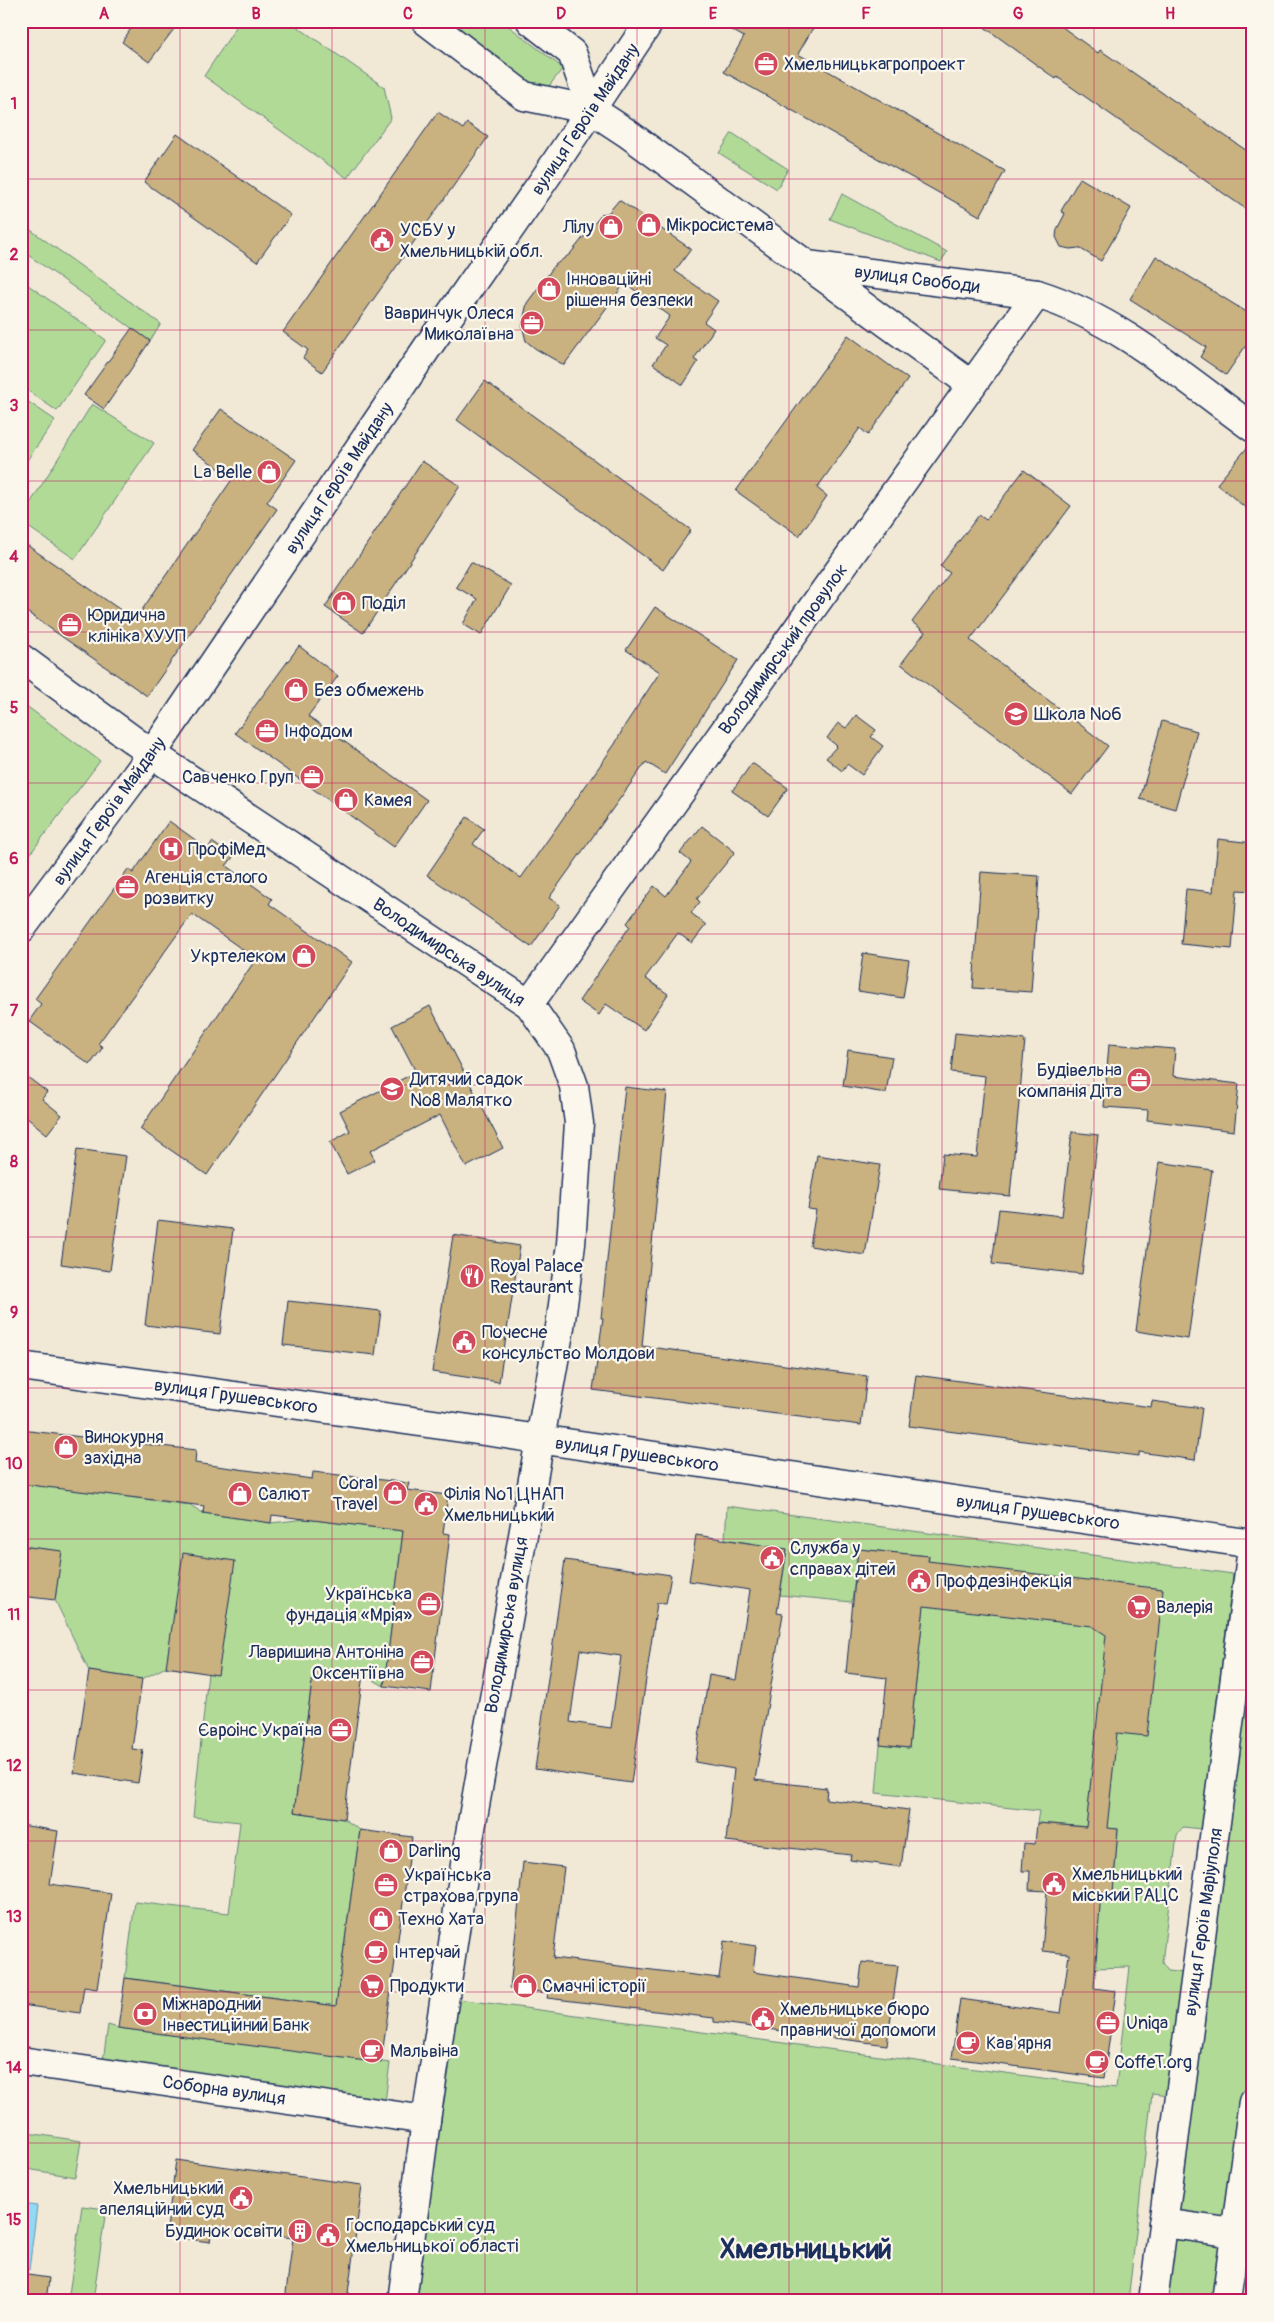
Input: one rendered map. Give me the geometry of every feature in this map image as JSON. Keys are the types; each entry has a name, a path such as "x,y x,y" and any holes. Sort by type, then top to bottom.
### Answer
{"street":[{"name":"вулиця Свободи","path":"426,21 524,96 592,110 627,133 807,265 1037,294 1078,308 1118,330 1253,428"},
{"path":"531,21 572,53 592,110"},
{"name":"вулиця Героїв Майдану","path":"21,929 152,754 592,110 650,21"},
{"path":"807,265 972,385"},
{"name":"Володимирський провулок","path":"529,1004 1037,294"},
{"name":"Володимирська вулиця","path":"21,658 152,754 529,1004 561,1050 574,1086 579,1122 568,1262 560,1327 468,1845 426,2120 402,2301"},
{"name":"вулиця Грушевського","path":"21,1366 1253,1543"},
{"name":"вулиця Героїв Маріуполя","path":"1153,2301 1253,1543"},
{"name":"Соборна вулиця","path":"21,2060 426,2120"},
{"path":"1226,2301 1253,2102"},
{"path":"1163,2223 1235,2233"}],"green space":[{"path":"240,21 289,21 384,87 391,118 347,178 204,76"},
{"path":"446,21 502,21 563,68 542,95"},
{"path":"732,133 788,169 777,189 719,153"},
{"path":"842,194 947,252 941,262 830,219"},
{"path":"21,223 161,324 150,341 21,250"},
{"path":"21,280 106,340 57,411 21,386"},
{"path":"21,397 55,420 21,469"},
{"path":"92,404 154,443 75,559 21,522 21,518"},
{"path":"21,702 100,761 21,866"},
{"path":"21,1483 190,1505 203,1513 271,1523 306,1519 403,1531 384,1686 363,1674 314,1668 294,1812 344,1819 360,1830 336,2006 125,1978 135,1902 229,1913 240,1822 193,1817 208,1673 166,1667 142,1679 89,1671 55,1600 61,1551 21,1546"},
{"path":"727,1506 1233,1574 1201,1829 1183,1827 1177,1835 1162,1963 1168,1971 1183,1973 1168,2095 1152,2093 1128,2301 415,2301 440,2111 458,1999 1116,2088 1130,1967 1093,1968 1101,1892 1113,1893 1118,1829 1037,1823 1039,1811 876,1793 880,1745 909,1748 929,1556 858,1549 852,1602 780,1595 787,1549 725,1539"},
{"path":"1253,1606 1253,2039 1218,2301 1161,2301"},
{"path":"108,2025 118,2028 390,2063 385,2102 103,2061"},
{"path":"21,2132 81,2141 75,2177 21,2168"},
{"path":"82,2206 106,2209 93,2301 68,2301"}],"water":[{"path":"21,2204 37,2206 29,2270 21,2269"}],"building":[{"path":"136,21 180,21 149,62 122,42"},
{"path":"716,21 817,21 798,54 1005,171 980,216 724,72 744,37"},
{"path":"976,21 1054,21 1098,53 1100,50 1253,155 1253,214 1057,77 1056,79"},
{"path":"438,112 463,129 467,123 488,137 322,372 303,358 308,350 283,332"},
{"path":"177,134 291,215 257,262 144,182"},
{"path":"1080,178 1131,208 1101,261 1079,248 1061,247 1056,237 1057,229 1065,214 1061,211"},
{"path":"619,200 691,249 675,271 718,301 704,322 714,329 694,359 698,362 683,385 653,364 666,345 655,338 670,316 625,283 564,365 526,341 522,325 527,303 555,265 570,254 602,214 608,213"},
{"path":"1156,256 1253,316 1253,335 1226,375 1200,357 1206,347 1130,299"},
{"path":"132,328 150,341 104,409 84,395"},
{"path":"848,335 908,379 868,435 860,428 817,488 827,496 799,536 736,491"},
{"path":"485,381 691,530 663,570 457,420"},
{"path":"221,409 296,460 267,502 277,509 147,696 21,608 21,541 135,620 233,478 192,450"},
{"path":"1251,443 1253,443 1253,514 1217,484"},
{"path":"422,461 460,486 363,633 325,607"},
{"path":"1024,470 1071,506 970,640 1108,746 1072,794 901,664 925,632 912,622 950,573 940,566 979,515 986,520"},
{"path":"471,562 511,585 481,635 463,624 477,599 456,587"},
{"path":"655,607 738,660 665,774 646,762 549,898 560,905 531,947 427,875 467,817 484,829 473,844 521,878 615,744 625,725 660,672 626,650"},
{"path":"299,646 338,676 308,716 427,800 394,847 235,733"},
{"path":"856,715 876,730 871,737 883,746 862,775 847,764 842,771 826,758 837,746 827,738 838,723 846,728"},
{"path":"1162,721 1197,731 1175,809 1140,799"},
{"path":"752,763 788,788 768,816 732,791"},
{"path":"169,821 208,849 212,842 233,857 226,866 272,899 269,904 352,962 207,1175 140,1129 256,959 192,914 98,1044 103,1047 90,1065 29,1021 41,1004 35,999 128,869 133,873"},
{"path":"702,826 735,852 697,899 700,902 691,913 706,925 692,943 678,933 645,978 668,994 644,1030 606,1004 599,1015 579,1001 630,926 627,923 654,886 666,896 691,862 680,853"},
{"path":"1218,839 1253,843 1253,891 1237,890 1232,949 1181,944 1186,889 1213,892"},
{"path":"981,872 1039,876 1031,992 973,988"},
{"path":"863,953 909,960 903,998 858,991"},
{"path":"430,1006 503,1148 466,1167 440,1115 370,1151 375,1160 347,1174 330,1142 350,1131 340,1111 416,1072 392,1026"},
{"path":"955,1033 1025,1040 1010,1196 939,1189 943,1154 977,1157 985,1076 951,1072"},
{"path":"1109,1044 1175,1049 1173,1076 1239,1084 1234,1131 1147,1120 1148,1110 1104,1107"},
{"path":"848,1050 892,1057 886,1093 843,1086"},
{"path":"21,1072 47,1092 42,1099 62,1115 47,1134 27,1118 21,1126"},
{"path":"625,1087 667,1092 642,1346 867,1376 861,1425 593,1390 603,1318 601,1318"},
{"path":"1072,1132 1098,1135 1082,1274 992,1264 999,1209 1062,1216"},
{"path":"77,1149 126,1156 110,1271 61,1264"},
{"path":"817,1155 880,1165 865,1255 810,1246 816,1210 808,1209"},
{"path":"1159,1162 1212,1170 1188,1339 1136,1331"},
{"path":"158,1220 233,1229 220,1334 145,1325"},
{"path":"453,1235 520,1246 499,1382 432,1372"},
{"path":"288,1301 381,1311 375,1355 283,1345"},
{"path":"916,1375 1151,1407 1152,1401 1202,1408 1195,1460 1139,1452 1139,1456 909,1426"},
{"path":"21,1430 196,1450 195,1463 312,1479 313,1472 409,1483 407,1490 448,1495 443,1533 450,1534 431,1692 384,1686 403,1531 272,1515 271,1523 203,1513 204,1506 21,1484"},
{"path":"696,1535 787,1549 777,1613 783,1614 755,1780 827,1788 826,1799 909,1810 901,1867 850,1860 851,1855 726,1841 734,1769 695,1762 709,1675 736,1680 750,1590 689,1581"},
{"path":"21,1546 62,1551 55,1600 21,1596"},
{"path":"858,1549 929,1556 928,1561 1163,1589 1147,1736 1117,1733 1107,1828 1118,1829 1113,1893 1101,1892 1094,1988 1116,1991 1104,2078 952,2058 960,1999 1061,2013 1069,1954 1042,1951 1047,1891 1029,1890 1030,1871 1022,1871 1024,1843 1035,1844 1037,1823 1086,1827 1106,1635 1092,1626 924,1606 909,1748 880,1745 887,1678 846,1673"},
{"path":"183,1553 235,1561 218,1675 166,1667"},
{"path":"565,1560 671,1575 666,1604 657,1603 631,1783 535,1769","holes":["580,1650 621,1656 611,1728 570,1722"]},
{"path":"314,1668 363,1674 344,1819 294,1812"},
{"path":"89,1671 142,1679 132,1749 143,1750 138,1783 74,1773"},
{"path":"21,1825 58,1831 50,1884 111,1893 97,1989 84,1987 80,2013 21,2005"},
{"path":"360,1830 412,1837 381,2063 118,2028 125,1978 336,2006"},
{"path":"523,1862 564,1867 553,1958 719,1978 724,1941 756,1946 753,1972 859,1987 862,1962 898,1966 887,2045 714,2022 714,2018 547,1998 548,1993 510,1988"},
{"name":"Будинок освіти","path":"176,2160 362,2185 347,2301 285,2301 293,2238 212,2227 210,2242 166,2236"},
{"path":"21,2274 49,2278 46,2301 21,2301"}],"place":[{"name":"Хмельницькагропроект","path":"766,64"},
{"name":"Мікросистема","path":"649,225"},
{"name":"Лілу","path":"611,227"},
{"name":"УСБУ у Хмельницькій обл.","path":"382,240"},
{"name":"Інноваційні рішення безпеки","path":"549,289"},
{"name":"Вавринчук Олеся Миколаївна","path":"532,323"},
{"name":"La Belle","path":"269,472"},
{"name":"Поділ","path":"344,603"},
{"name":"Юридична клініка ХУУП","path":"70,625"},
{"name":"Без обмежень","path":"296,690"},
{"name":"Школа №6","path":"1016,714"},
{"name":"Інфодом","path":"267,731"},
{"name":"Савченко Груп","path":"312,777"},
{"name":"Камея","path":"346,800"},
{"name":"ПрофіМед","path":"171,849"},
{"name":"Агенція сталого розвитку","path":"127,887"},
{"name":"Укртелеком","path":"304,956"},
{"name":"Будівельна компанія Діта","path":"1139,1080"},
{"name":"Дитячий садок №8 Малятко","path":"392,1089"},
{"name":"Royal Palace Restaurant","path":"472,1276"},
{"name":"Почесне консульство Молдови","path":"464,1342"},
{"name":"Винокурня західна","path":"66,1447"},
{"name":"Coral Travel","path":"395,1493"},
{"name":"Салют","path":"240,1494"},
{"name":"Філія №1 ЦНАП Хмельницький","path":"426,1504"},
{"name":"Служба у справах дітей","path":"772,1558"},
{"name":"Профдезінфекція","path":"919,1581"},
{"name":"Українська фундація «Мрія»","path":"429,1604"},
{"name":"Валерія","path":"1139,1607"},
{"name":"Лавришина Антоніна Оксентіївна","path":"422,1662"},
{"name":"Євроінс Україна","path":"340,1730"},
{"name":"Darling","path":"391,1851"},
{"name":"Хмельницький міський РАЦС","path":"1054,1884"},
{"name":"Українська страхова група","path":"386,1885"},
{"name":"Техно Хата","path":"381,1919"},
{"name":"Інтерчай","path":"376,1952"},
{"name":"Продукти","path":"372,1986"},
{"name":"Смачні історії","path":"525,1986"},
{"name":"Міжнародний Інвестиційний Банк","path":"145,2014"},
{"name":"Хмельницьке бюро правничої допомоги","path":"763,2019"},
{"name":"Uniqa","path":"1108,2023"},
{"name":"Кав'ярня","path":"968,2043"},
{"name":"Мальвіна","path":"372,2051"},
{"name":"CoffeT.org","path":"1097,2062"},
{"name":"Хмельницький апеляційний суд","path":"241,2198"},
{"name":"Будинок освіти","path":"300,2231"},
{"name":"Господарський суд Хмельницької області","path":"328,2235"}],"district":[{"name":"Хмельницький","path":"806,2248"}]}
